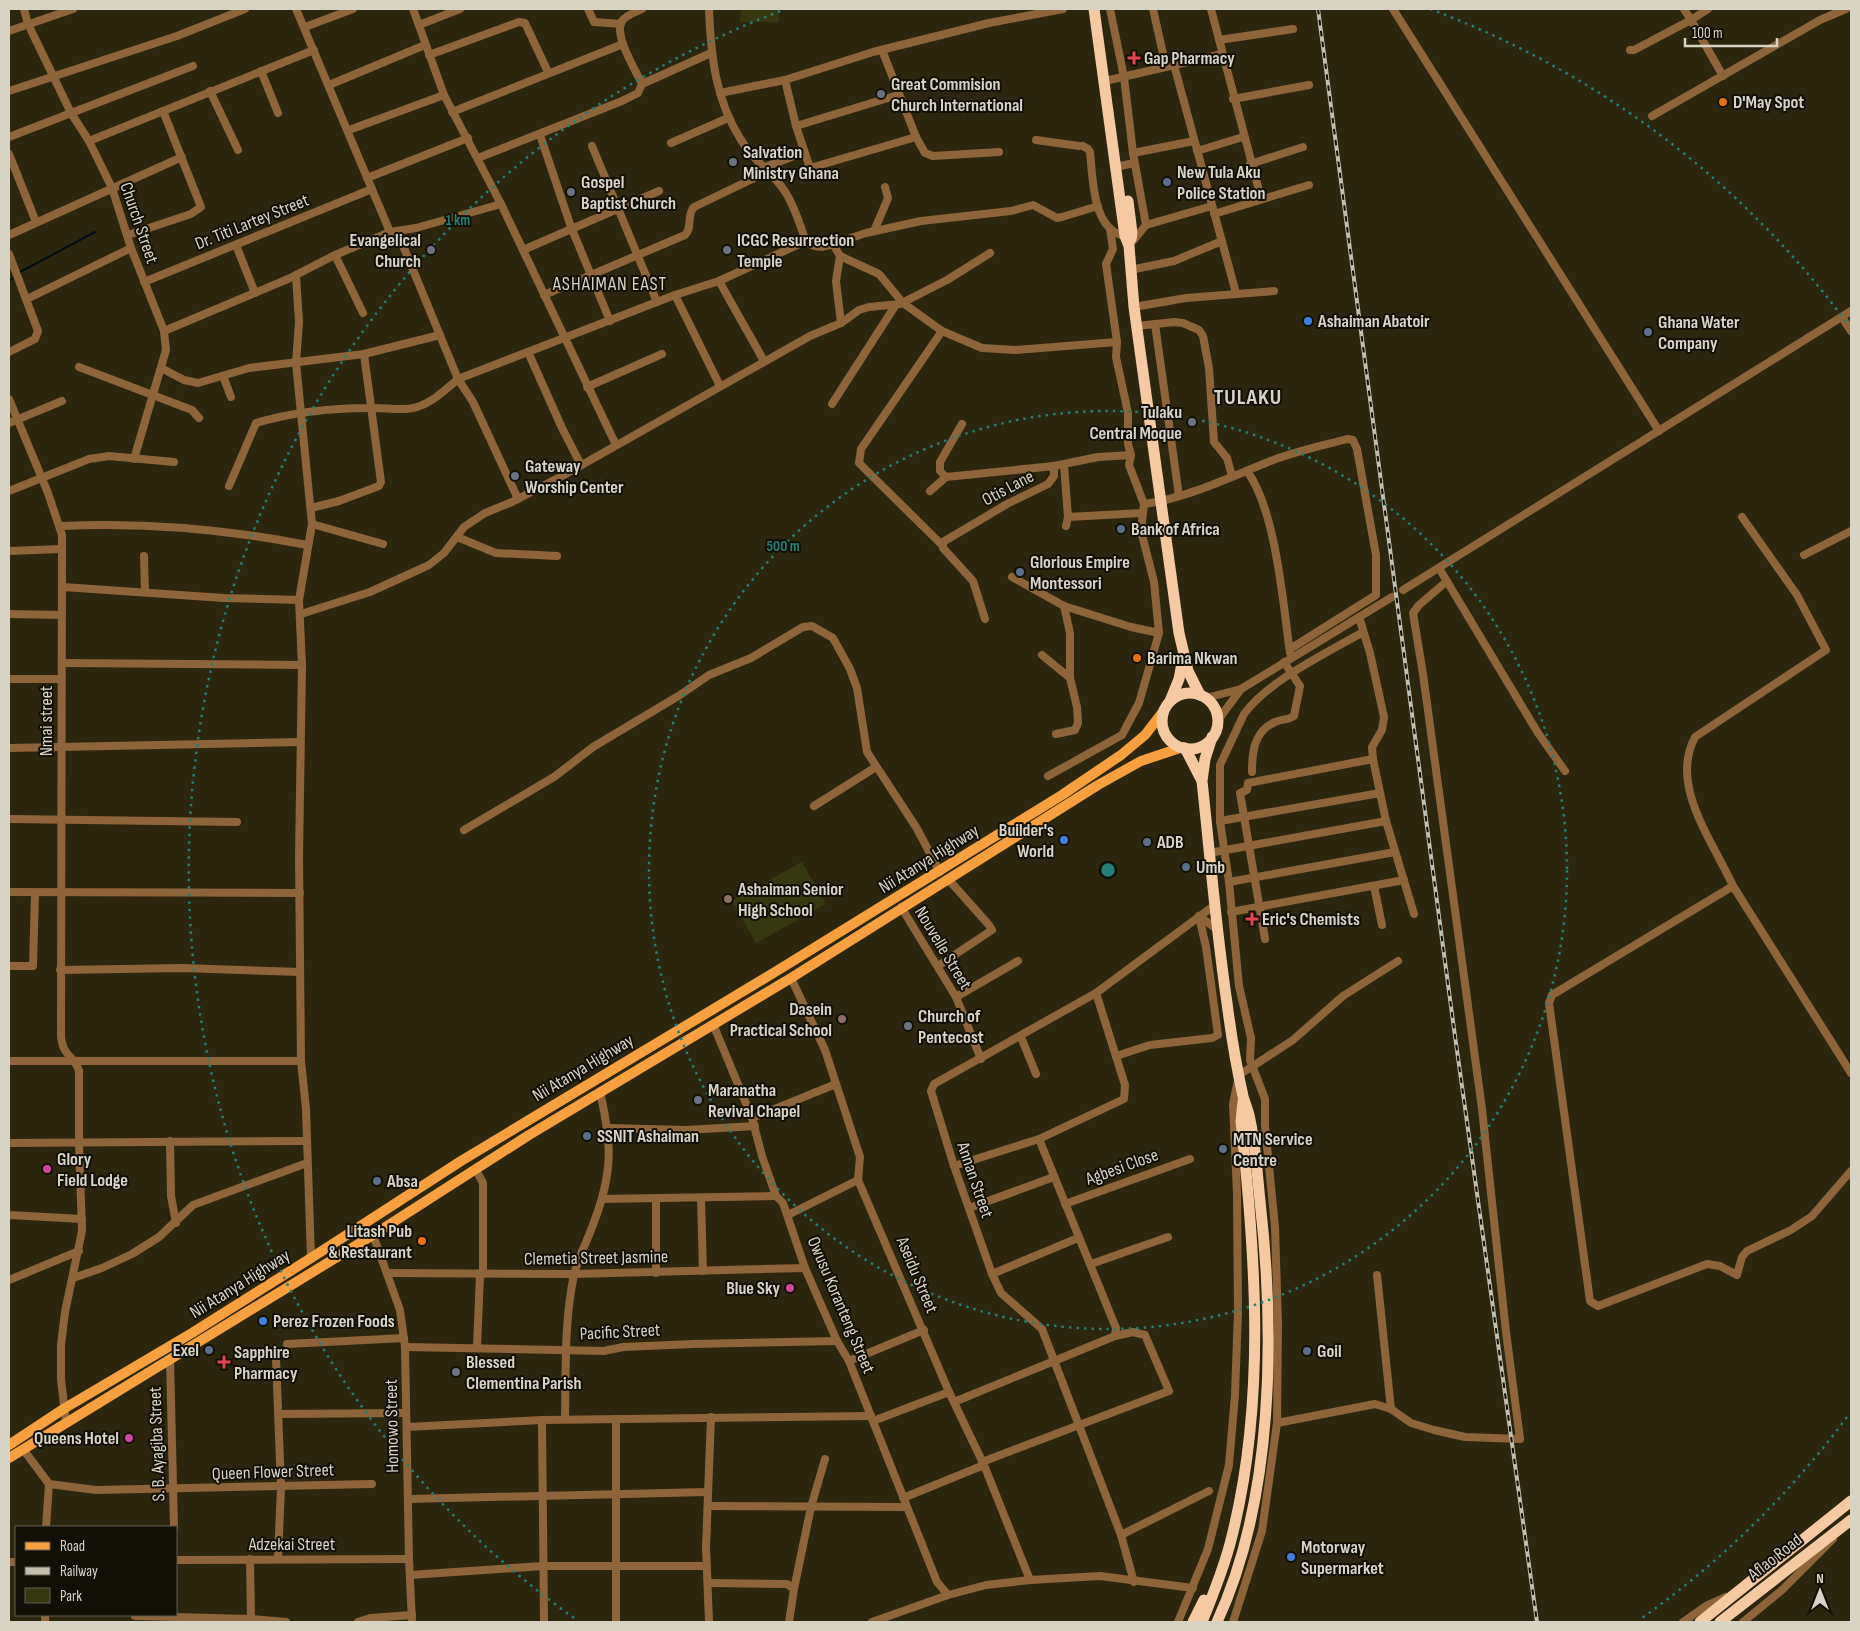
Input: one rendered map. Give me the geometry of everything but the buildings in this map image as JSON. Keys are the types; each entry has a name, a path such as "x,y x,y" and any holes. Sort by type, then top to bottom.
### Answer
{"highway":[{"path":"1094,9 1116,167 1123,177 1131,218 1132,233 1127,241 1134,307 1183,656 1190,678 1203,696 1215,707 1218,720 1205,759 1202,781 1227,1004 1243,1097 1250,1119 1264,1234 1268,1350 1265,1426 1257,1485 1238,1564 1221,1622"},
{"path":"1183,656 1177,684 1162,718 1163,728 1167,737 1184,748 1202,781"},
{"path":"1168,705 1188,693 1203,696"},
{"path":"1184,748 1200,746 1212,737"},
{"path":"1202,1622 1224,1566 1237,1517 1250,1441 1254,1252 1240,1122 1243,1097"},
{"name":"Aflao Road","path":"1700,1622 1851,1501"},
{"path":"1193,1622 1237,1517"},
{"name":"Aflao Road","path":"1720,1622 1851,1521"},
{"path":"1217,1622 1224,1608"}],"main road":[{"name":"Nii Atanya Highway","path":"9,1445 65,1408 192,1333 532,1117 940,872 1062,795 1121,755 1154,726 1168,705"},
{"path":"9,1458 373,1235 540,1128 791,978 1098,784 1141,761 1184,748"},
{"path":"719,1006 725,1017"},
{"path":"532,1117 540,1128"}],"street":[{"name":"Church Street","path":"24,9 28,24 71,113 89,141 112,188 131,248 164,331 166,350 134,459"},
{"path":"9,31 73,9"},
{"path":"9,91 177,36 246,9"},
{"path":"296,9 372,189 394,232 458,380 473,402 518,499"},
{"path":"305,27 353,9"},
{"path":"413,9 444,95 501,204 616,445"},
{"path":"419,25 460,9"},
{"path":"588,9 594,22 621,24 630,15 642,9"},
{"path":"709,9 711,53 728,118 747,149 787,194 806,241 816,247 833,244 874,231 949,217 1011,211 1033,205 1042,208 1057,218 1098,206"},
{"path":"720,93 785,80 882,50 989,23 1063,9"},
{"path":"1110,9 1124,77 1132,153 1146,225"},
{"path":"1153,9 1197,151 1236,293"},
{"path":"1211,9 1250,164 1261,198"},
{"path":"1393,9 1658,431"},
{"path":"1684,9 1723,76"},
{"path":"1630,50 1634,50 1708,9"},
{"path":"1652,116 1820,20 1846,9"},
{"path":"429,55 519,22 525,22 548,72"},
{"path":"621,24 623,44 642,84"},
{"path":"1219,40 1293,29"},
{"path":"452,112 548,72 623,44"},
{"path":"329,85 425,45"},
{"path":"89,141 314,50"},
{"path":"882,50 898,94 916,137 925,153 933,156 999,152"},
{"path":"478,158 622,101 638,93 642,84 711,53"},
{"path":"1105,81 1222,54"},
{"path":"9,137 193,66"},
{"path":"261,71 278,112"},
{"path":"785,80 808,165 814,168 916,137"},
{"path":"1233,99 1309,85"},
{"path":"210,91 238,150"},
{"path":"796,126 898,94"},
{"path":"348,130 444,95"},
{"path":"128,235 199,210 200,201 163,111"},
{"path":"672,143 728,118"},
{"path":"540,135 571,227 610,321"},
{"path":"1197,151 1243,137"},
{"path":"368,178 468,138"},
{"path":"1036,140 1081,146 1088,149 1098,206 1110,229 1113,249 1106,264 1117,342 1116,357 1128,413 1130,465 1144,504 1141,531 1158,603 1159,633 1139,702 1118,739 1121,755"},
{"path":"1132,153 1194,141"},
{"path":"592,146 657,302"},
{"path":"1250,164 1303,147"},
{"path":"544,294 684,235 689,228 690,211 694,207 804,152"},
{"path":"9,154 36,222"},
{"path":"9,235 182,157"},
{"path":"1116,167 1134,163"},
{"path":"1110,229 1127,241 1146,225 1309,185"},
{"path":"874,231 888,198 885,187"},
{"name":"Dr. Titi Lartey Street","path":"144,282 372,189"},
{"path":"523,250 571,227 659,191"},
{"path":"164,331 296,276 335,255 394,232 501,204"},
{"path":"228,486 256,423 301,412 372,408 407,409 417,407 437,397 458,380 675,295 719,281 806,241"},
{"path":"1130,270 1174,261 1222,241"},
{"path":"833,244 840,256 879,274 903,303 942,331 969,343 994,350 1117,342"},
{"path":"236,245 255,293"},
{"path":"27,299 131,248"},
{"path":"301,614 400,580 429,566 444,553 464,527 485,513 518,499 581,465 764,361 810,336 841,323 859,310 882,304 895,306 903,303 947,280 990,253"},
{"path":"9,254 27,299 38,336 9,352"},
{"path":"335,255 363,313"},
{"path":"840,256 836,281 841,323"},
{"path":"296,276 299,322 296,363 312,524 299,600 302,665 300,742 301,1061 306,1109 311,1258"},
{"path":"719,281 764,361"},
{"path":"1134,307 1186,298 1274,291"},
{"path":"675,295 720,386"},
{"path":"832,404 895,306"},
{"path":"1403,590 1851,311"},
{"path":"1842,317 1851,331"},
{"path":"1137,326 1183,323 1199,330 1203,336 1210,376 1214,442 1227,458 1232,476"},
{"path":"1155,324 1178,496"},
{"path":"942,331 861,448 859,464 942,545 973,581 985,620"},
{"path":"161,368 193,384 212,381 249,368 364,354 440,335"},
{"path":"528,352 581,465"},
{"path":"311,508 339,501 379,486 382,477 364,354"},
{"path":"587,387 662,354"},
{"path":"78,367 192,410 198,418"},
{"path":"222,376 231,397"},
{"name":"Nmai street","path":"9,399 60,526 62,548 61,1036 65,1053 73,1060"},
{"path":"9,423 62,402"},
{"path":"946,477 940,471 940,462 962,424"},
{"path":"1144,504 1161,502 1248,471 1270,461 1347,439 1353,440 1357,448 1376,555 1376,595 1241,688 1218,720"},
{"name":"Otis Lane","path":"942,545 949,538 1006,504 1048,484 1054,476 1054,466 1098,458 1131,455"},
{"path":"9,491 89,459 109,456 174,462"},
{"path":"1064,465 1068,517 1066,526"},
{"path":"930,491 946,477 1054,466"},
{"path":"1248,471 1270,527 1288,656 1292,673 1300,689 1294,716 1268,726 1259,735 1252,750 1252,772"},
{"path":"1068,517 1142,513"},
{"path":"1742,516 1797,595 1826,650 1695,737 1688,751 1688,773 1695,809 1733,886 1851,1073"},
{"path":"312,524 383,544"},
{"path":"60,526 166,526 249,533 307,545"},
{"path":"1804,555 1851,531"},
{"path":"456,538 496,553 557,556"},
{"path":"9,551 62,548"},
{"path":"144,556 145,592"},
{"path":"1439,568 1538,733 1565,772"},
{"path":"1012,577 1064,606 1159,633"},
{"path":"1277,1423 1366,1404 1375,1404 1392,1409 1403,1419 1434,1430 1465,1436 1520,1439 1506,1332 1482,1109 1413,613 1448,581"},
{"path":"62,587 299,600"},
{"path":"1288,656 1392,597"},
{"path":"1056,734 1075,730 1078,723 1077,707 1070,678 1070,633 1064,606"},
{"path":"9,614 62,615"},
{"path":"1359,617 1384,717 1382,730 1372,747 1373,760 1386,821 1414,914"},
{"path":"464,830 554,777 593,747 680,695 708,675 751,658 803,627 812,626 833,638 850,669 857,688 865,748 916,827 940,872"},
{"path":"1233,1622 1262,1531 1277,1423 1278,1322 1275,1226 1265,1126 1265,1099 1250,1060 1251,1038 1239,986 1229,882 1223,852 1220,821 1220,765 1244,714 1250,706 1292,673 1363,632"},
{"path":"1042,655 1070,678"},
{"path":"62,663 302,665"},
{"path":"9,679 61,679"},
{"path":"1203,696 1241,688"},
{"path":"1048,776 1101,745 1118,739"},
{"path":"9,748 300,742"},
{"path":"1265,939 1239,794 1247,790 1248,783 1373,760"},
{"path":"814,806 876,767"},
{"path":"1220,821 1380,793"},
{"path":"9,820 237,822"},
{"path":"1210,853 1248,848 1386,821"},
{"path":"1229,882 1395,852"},
{"path":"938,966 992,930 990,924 948,879"},
{"path":"1231,912 1404,880"},
{"path":"1374,886 1382,925"},
{"path":"1733,886 1552,995 1549,1003 1590,1301 1598,1306 1707,1264 1720,1266 1737,1275 1742,1257 1747,1251 1801,1224 1824,1204 1851,1171"},
{"path":"9,892 300,894"},
{"path":"9,966 33,966 35,893"},
{"name":"Annan Street","path":"1134,1582 1121,1535 1078,1425 1056,1361 1042,1329 1001,1293 992,1274 954,1166 932,1095 932,1087 1096,993 1215,905"},
{"name":"Nouvelle Street","path":"901,908 956,997 981,1059"},
{"path":"1199,916 1218,930"},
{"path":"1116,1056 1150,1044 1212,1038 1218,1035 1206,947 1199,916"},
{"path":"956,997 1018,960"},
{"path":"1178,1622 1208,1549 1229,1465 1235,1395 1238,1311 1237,1202 1233,1104 1239,1075 1292,1040 1343,996 1398,961"},
{"path":"60,970 182,968 300,972"},
{"name":"Aseidu Street","path":"791,978 825,1050 860,1156 858,1180 949,1392 983,1464 1030,1580"},
{"path":"954,1166 1039,1139 1124,1099 1124,1086 1096,993"},
{"name":"Owusu Koranteng Street","path":"713,1024 752,1118 762,1156 776,1196 783,1203 788,1215 805,1268 837,1341 849,1361 937,1582 948,1595"},
{"path":"1021,1036 1036,1074"},
{"path":"66,1422 61,1379 61,1345 65,1312 79,1251 82,1219 78,1143 79,1070 73,1060"},
{"path":"9,1061 301,1061"},
{"path":"752,1118 836,1084"},
{"path":"565,1419 567,1350 574,1274 602,1200 608,1172 609,1128 600,1092"},
{"path":"609,1128 686,1130 755,1126"},
{"path":"1039,1139 1116,1328 1115,1336"},
{"path":"170,1141 171,1196 176,1223"},
{"path":"9,1143 306,1141"},
{"name":"Agbesi Close","path":"1065,1204 1190,1159"},
{"path":"73,1278 102,1268 132,1254 176,1223 186,1210 193,1205 307,1163"},
{"path":"470,1172 476,1170 483,1184 477,1348"},
{"path":"969,1208 1054,1177"},
{"path":"788,1215 858,1180"},
{"path":"602,1200 776,1196"},
{"path":"701,1198 703,1271"},
{"path":"656,1200 656,1272"},
{"path":"9,1216 82,1219"},
{"name":"Homowo Street","path":"373,1235 400,1310 405,1347 412,1618"},
{"path":"1090,1264 1168,1237"},
{"path":"992,1274 1078,1238"},
{"path":"9,1280 79,1251"},
{"name":"Clemetia Street Jasmine","path":"388,1273 574,1274 805,1268"},
{"path":"1377,1275 1392,1409"},
{"path":"849,1361 924,1330"},
{"path":"903,1498 1078,1425 1169,1390 1145,1336 1133,1332 1115,1336 954,1402"},
{"path":"287,1344 404,1338"},
{"name":"Pacific Street","path":"405,1347 604,1351 623,1347 837,1341"},
{"path":"276,1358 280,1414 281,1487 278,1558"},
{"name":"S. B. Ayagiba Street","path":"170,1359 174,1526"},
{"path":"407,1427 565,1419 711,1417 872,1418 949,1392"},
{"path":"280,1414 406,1413"},
{"path":"709,1622 706,1566 711,1417"},
{"path":"616,1419 616,1622"},
{"path":"542,1420 544,1622"},
{"path":"24,1450 49,1484 46,1526"},
{"path":"789,1622 811,1508 825,1459"},
{"name":"Queen Flower Street","path":"49,1484 96,1490 174,1490 372,1484"},
{"path":"1121,1535 1209,1491"},
{"path":"408,1499 708,1492"},
{"path":"708,1506 906,1507"},
{"name":"Aflao Road","path":"1742,1622 1782,1590 1851,1521"},
{"name":"Adzekai Street","path":"178,1560 278,1558 409,1559"},
{"path":"250,1559 251,1620"},
{"path":"410,1575 543,1566 706,1566"},
{"path":"872,1622 948,1595 986,1585 1030,1580 1100,1576 1134,1582 1193,1588"},
{"path":"708,1583 780,1583 787,1584 794,1589"},
{"name":"Aflao Road","path":"1683,1622 1706,1606 1739,1591"},
{"path":"135,1618 286,1622"},
{"path":"358,1622 370,1618 412,1618"}],"green space":[{"path":"741,9 779,10 779,22 740,22"},
{"path":"802,862 826,904 756,943 732,901"}],"waterway":[{"path":"20,272 95,232"},
{"path":"9,281 16,276"}],"railway":[{"path":"1318,9 1454,1029 1537,1622"}],"place":[{"name":"Gap Pharmacy","path":"1134,58"},
{"name":"Great Commision Church International","path":"881,94"},
{"name":"D'May Spot","path":"1723,102"},
{"name":"Salvation Ministry Ghana","path":"733,162"},
{"name":"New Tula Aku Police Station","path":"1167,182"},
{"name":"Gospel Baptist Church","path":"571,192"},
{"name":"Evangelical Church","path":"431,250"},
{"name":"ICGC Resurrection Temple","path":"727,250"},
{"name":"Ashaiman Abatoir","path":"1308,321"},
{"name":"Ghana Water Company","path":"1648,332"},
{"name":"Tulaku Central Moque","path":"1192,422"},
{"name":"Gateway Worship Center","path":"515,476"},
{"name":"Bank of Africa","path":"1121,529"},
{"name":"Glorious Empire Montessori","path":"1020,572"},
{"name":"Barima Nkwan","path":"1137,658"},
{"name":"Builder's World","path":"1064,840"},
{"name":"ADB","path":"1147,842"},
{"name":"Umb","path":"1186,867"},
{"name":"Ashaiman Senior High School","path":"728,899"},
{"name":"Eric's Chemists","path":"1252,919"},
{"name":"Dasein Practical School","path":"842,1019"},
{"name":"Church of Pentecost","path":"908,1026"},
{"name":"Maranatha Revival Chapel","path":"698,1100"},
{"name":"SSNIT Ashaiman","path":"587,1136"},
{"name":"MTN Service Centre","path":"1223,1149"},
{"name":"Glory Field Lodge","path":"47,1169"},
{"name":"Absa","path":"377,1181"},
{"name":"Litash Pub & Restaurant","path":"422,1241"},
{"name":"Blue Sky","path":"790,1288"},
{"name":"Perez Frozen Foods","path":"263,1321"},
{"name":"Exel","path":"209,1350"},
{"name":"Goil","path":"1307,1351"},
{"name":"Sapphire Pharmacy","path":"224,1362"},
{"name":"Blessed Clementina Parish","path":"456,1372"},
{"name":"Queens Hotel","path":"129,1438"},
{"name":"Motorway Supermarket","path":"1291,1557"}],"district":[{"name":"ASHAIMAN EAST","path":"610,284"},
{"name":"TULAKU","path":"1248,397"}]}
